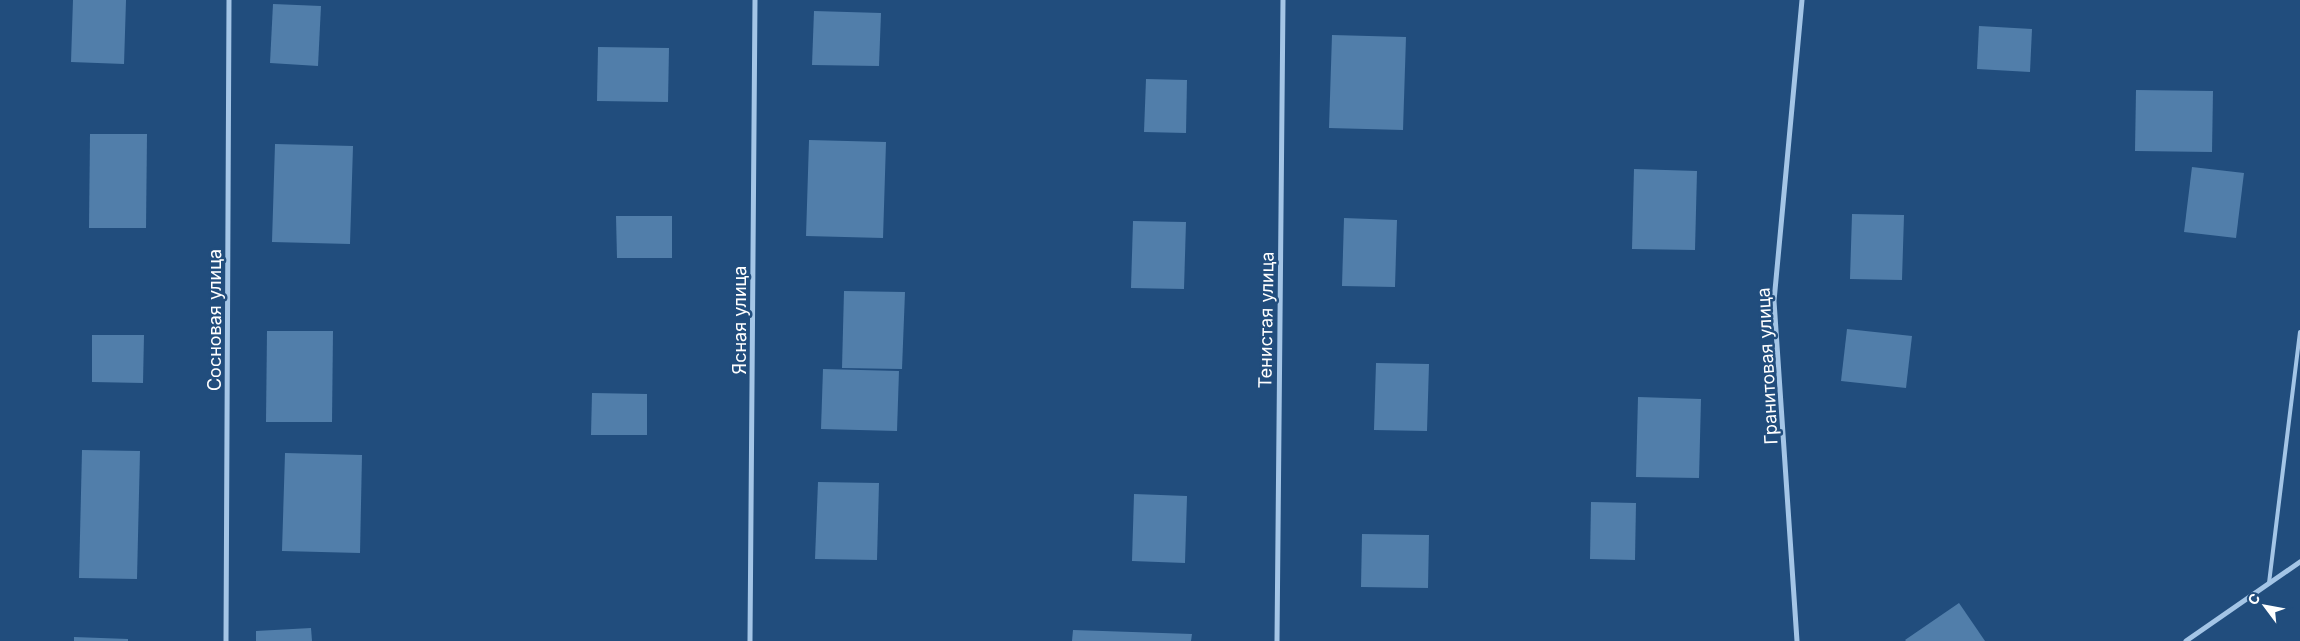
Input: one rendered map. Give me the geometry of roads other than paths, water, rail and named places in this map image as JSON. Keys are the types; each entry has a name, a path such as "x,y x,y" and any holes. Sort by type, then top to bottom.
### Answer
{"street":[{"name":"Сосновая улица","path":"226,641 229,0"},
{"name":"Ясная улица","path":"750,641 754,0"},
{"name":"Тенистая улица","path":"1277,641 1282,0"},
{"name":"Гранитовая улица","path":"1797,641 1774,301 1802,0"},
{"path":"2186,641 2300,562"}],"lane":[{"path":"2269,584 2300,332"}]}
